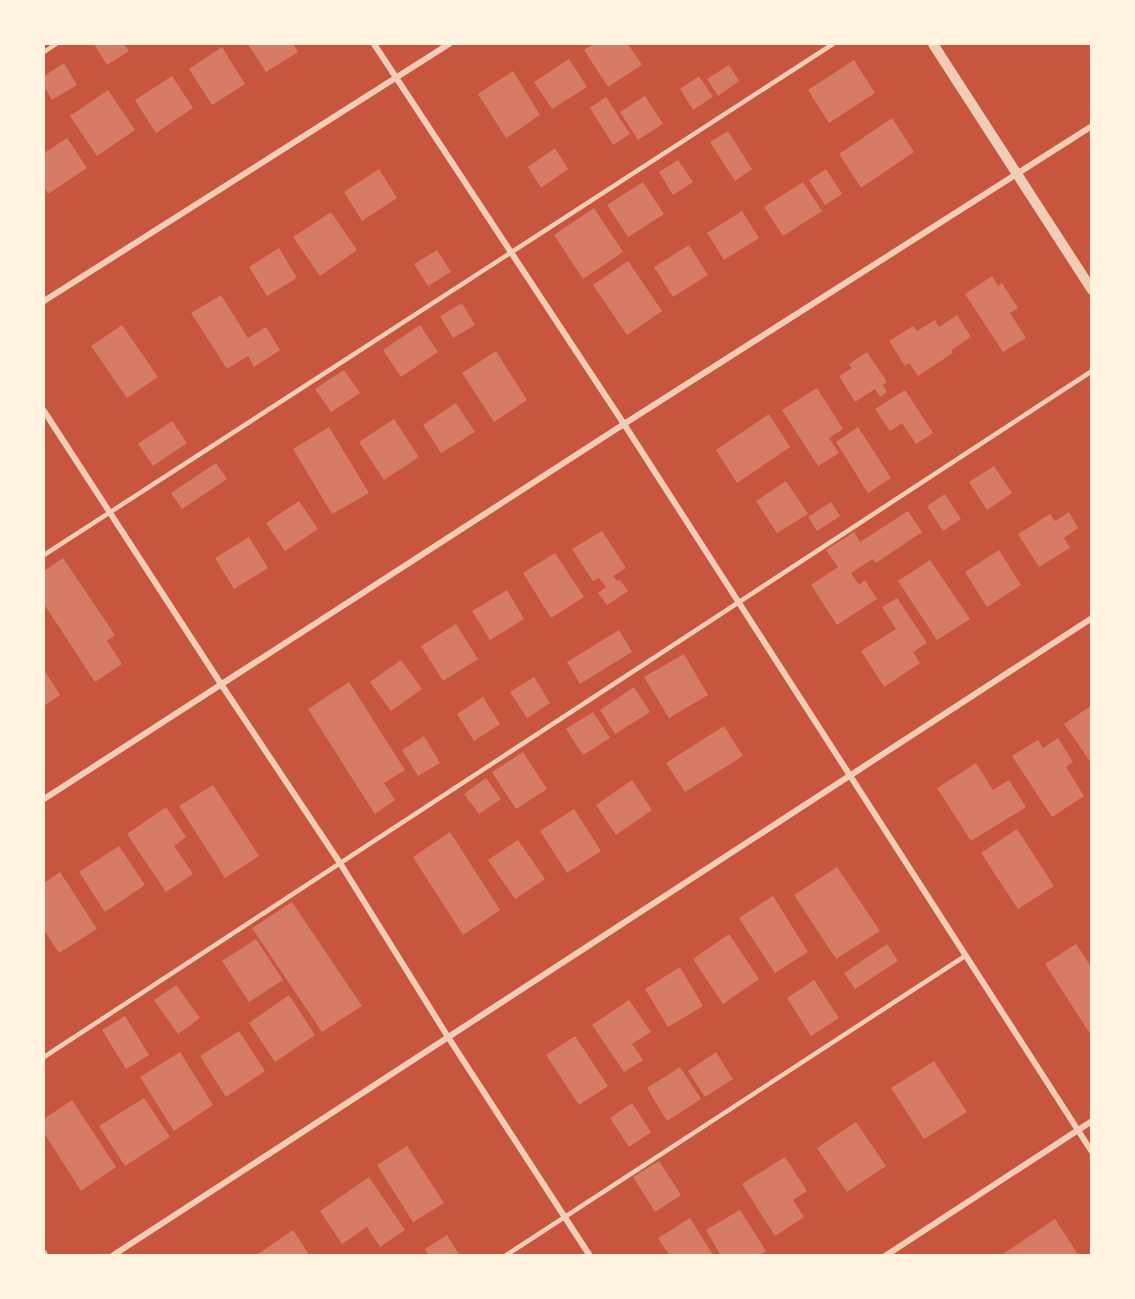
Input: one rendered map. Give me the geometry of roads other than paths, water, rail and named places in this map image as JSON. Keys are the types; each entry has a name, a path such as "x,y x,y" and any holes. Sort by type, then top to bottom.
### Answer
{"street":[{"path":"374,44 624,424 1092,1152"},
{"path":"44,302 449,44"},
{"path":"933,44 1092,290"},
{"path":"44,799 624,424 1092,126"},
{"path":"44,411 340,863 448,1037 590,1256"},
{"path":"112,1256 1092,618"},
{"path":"885,1256 1092,1121"}],"lane":[{"path":"44,52 56,44"},
{"path":"44,555 833,44"},
{"path":"44,1057 1092,370"},
{"path":"505,1256 965,956"}]}
